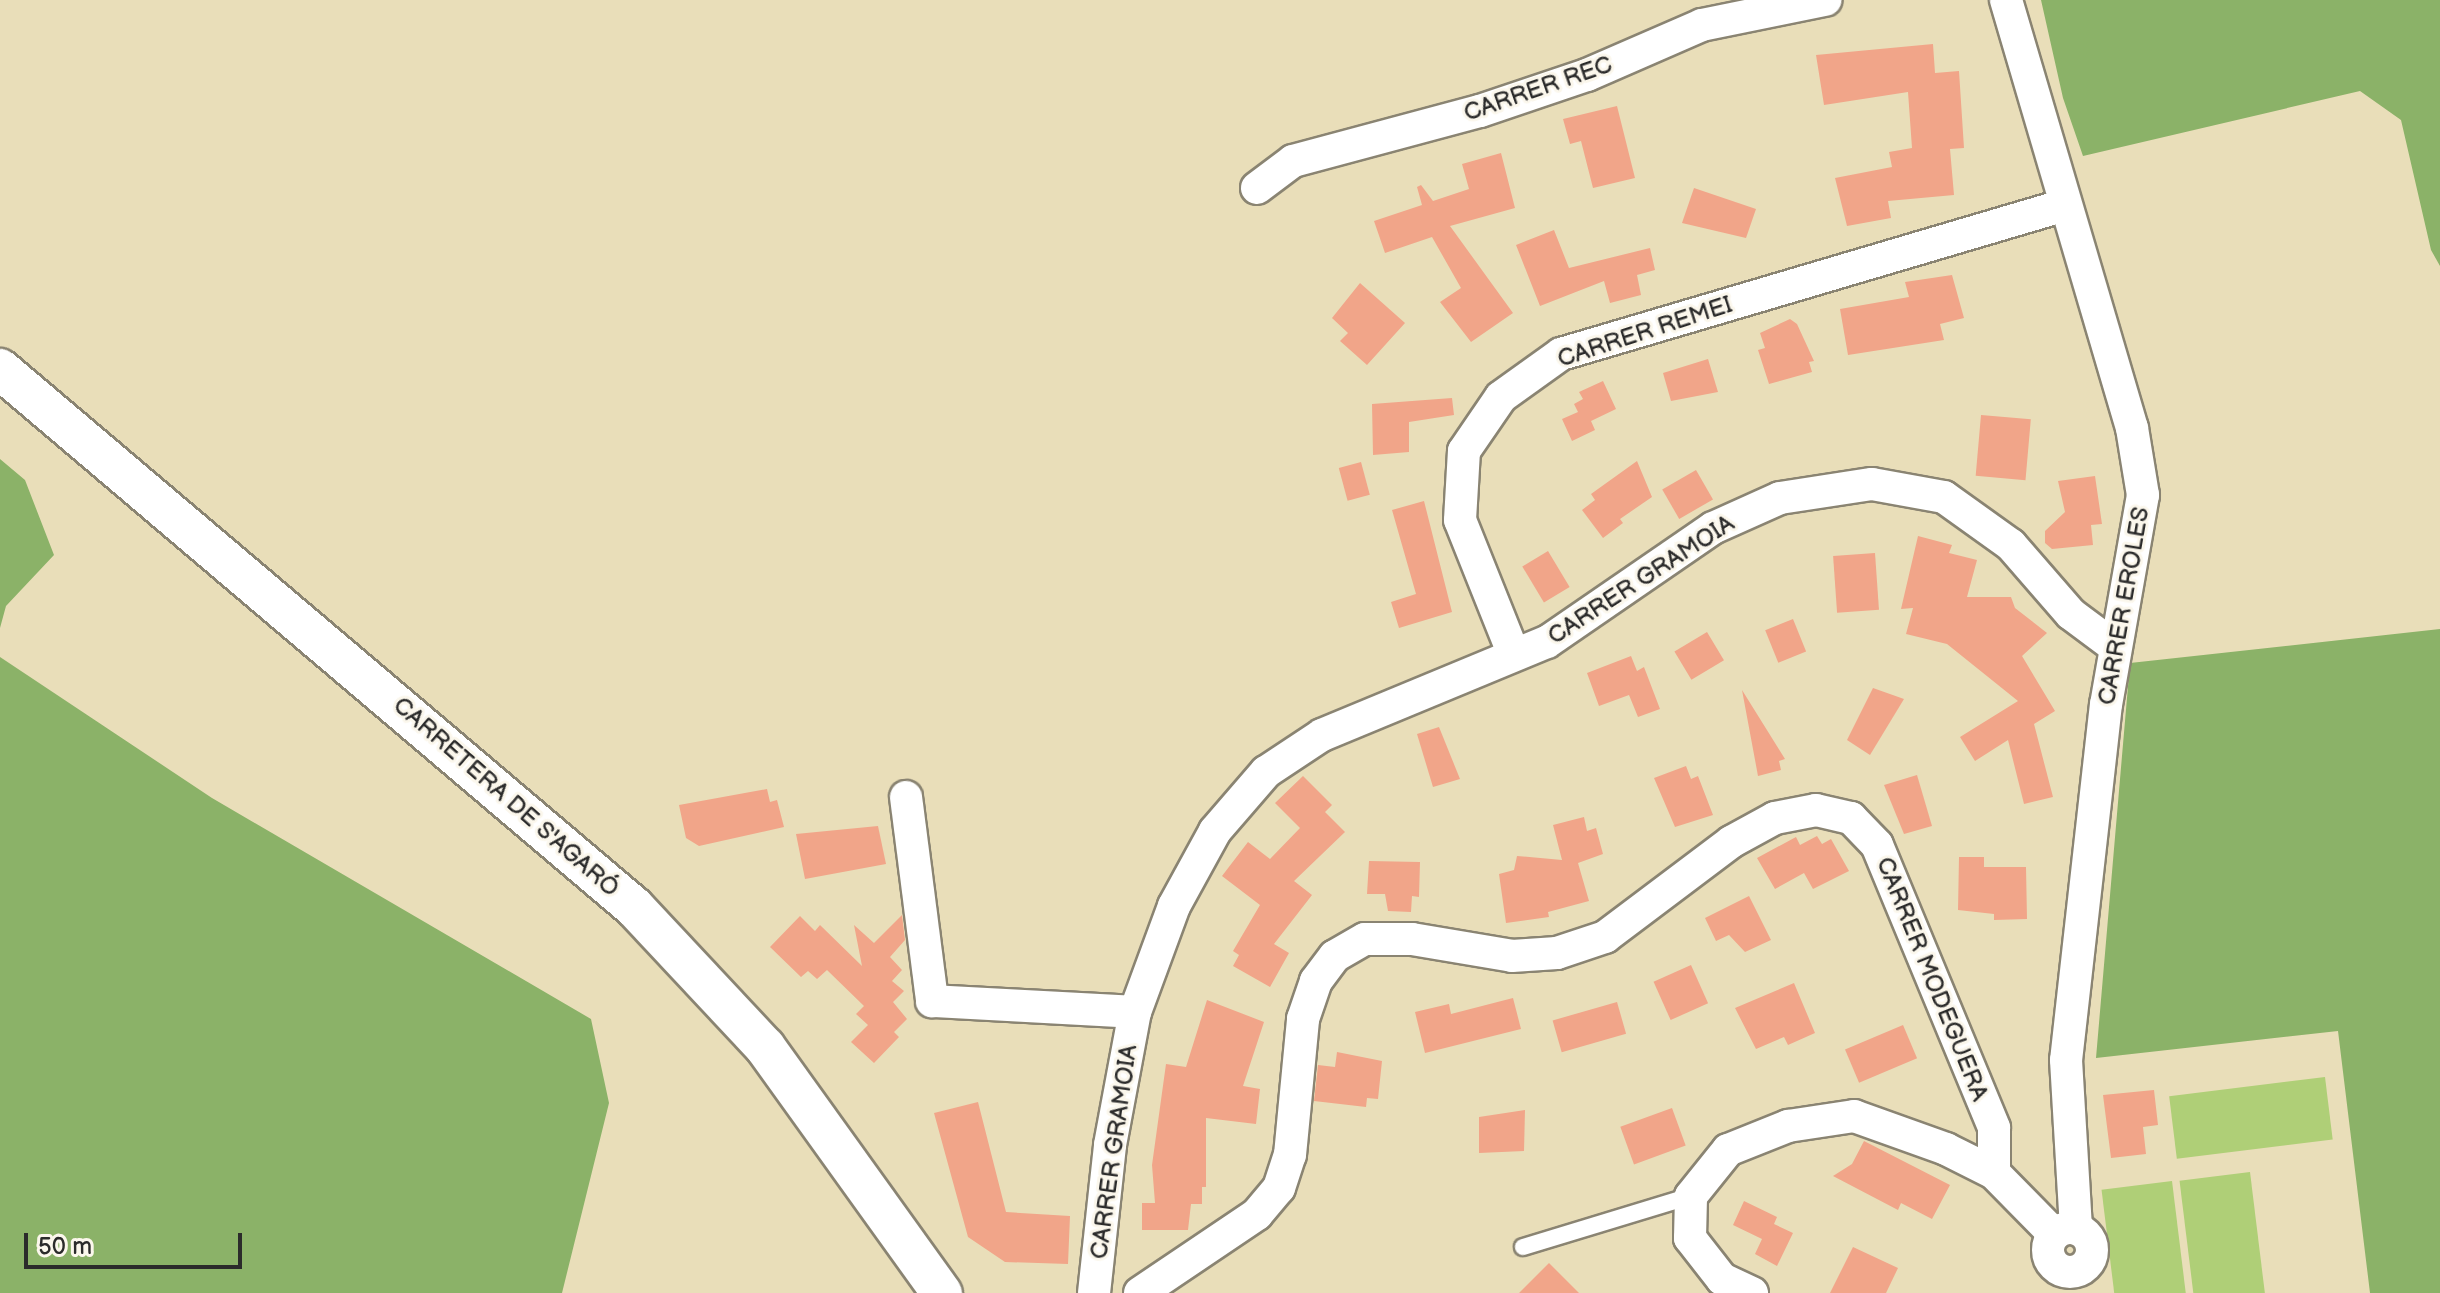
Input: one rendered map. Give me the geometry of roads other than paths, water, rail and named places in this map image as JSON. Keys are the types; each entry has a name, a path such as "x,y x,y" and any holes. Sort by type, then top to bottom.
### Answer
{"street":[{"name":"CARRER REC","path":"1257,188 1293,161 1480,111 1587,75 1702,25 1825,0"},
{"name":"CARRER EROLES","path":"2006,0 2132,428 2143,495 2133,573 2114,646 2066,1060 2065,1232 2089,1240 2092,1252 2078,1282"},
{"name":"CARRER REMEI","path":"1514,655 1460,520 1464,451 1501,397 1561,354 2065,205"},
{"name":"CARRETERA DE S'AGARÓ","path":"0,369 634,907 765,1047 942,1293"},
{"name":"CARRER GRAMOIA","path":"1094,1293 1110,1145 1135,1012 1174,906 1215,831 1266,772 1322,735 1547,642 1713,528 1780,498 1872,484 1944,497 2011,545 2071,614 2114,646"},
{"name":"CARRER GRAMOIA","path":"906,797 932,1001 1135,1012"},
{"name":"CARRER MODEGUERA","path":"1140,1293 1257,1214 1279,1188 1290,1155 1303,1019 1316,981 1335,956 1365,939 1412,939 1512,956 1557,953 1605,937 1731,842 1764,824 1816,810 1851,818 1877,845 1994,1128 1994,1173"},
{"path":"1752,1293 1722,1279 1690,1238 1691,1196 1728,1150 1788,1126 1854,1116 1994,1173 2065,1232"}],"lane":[{"path":"1523,1247 1691,1196"}]}
